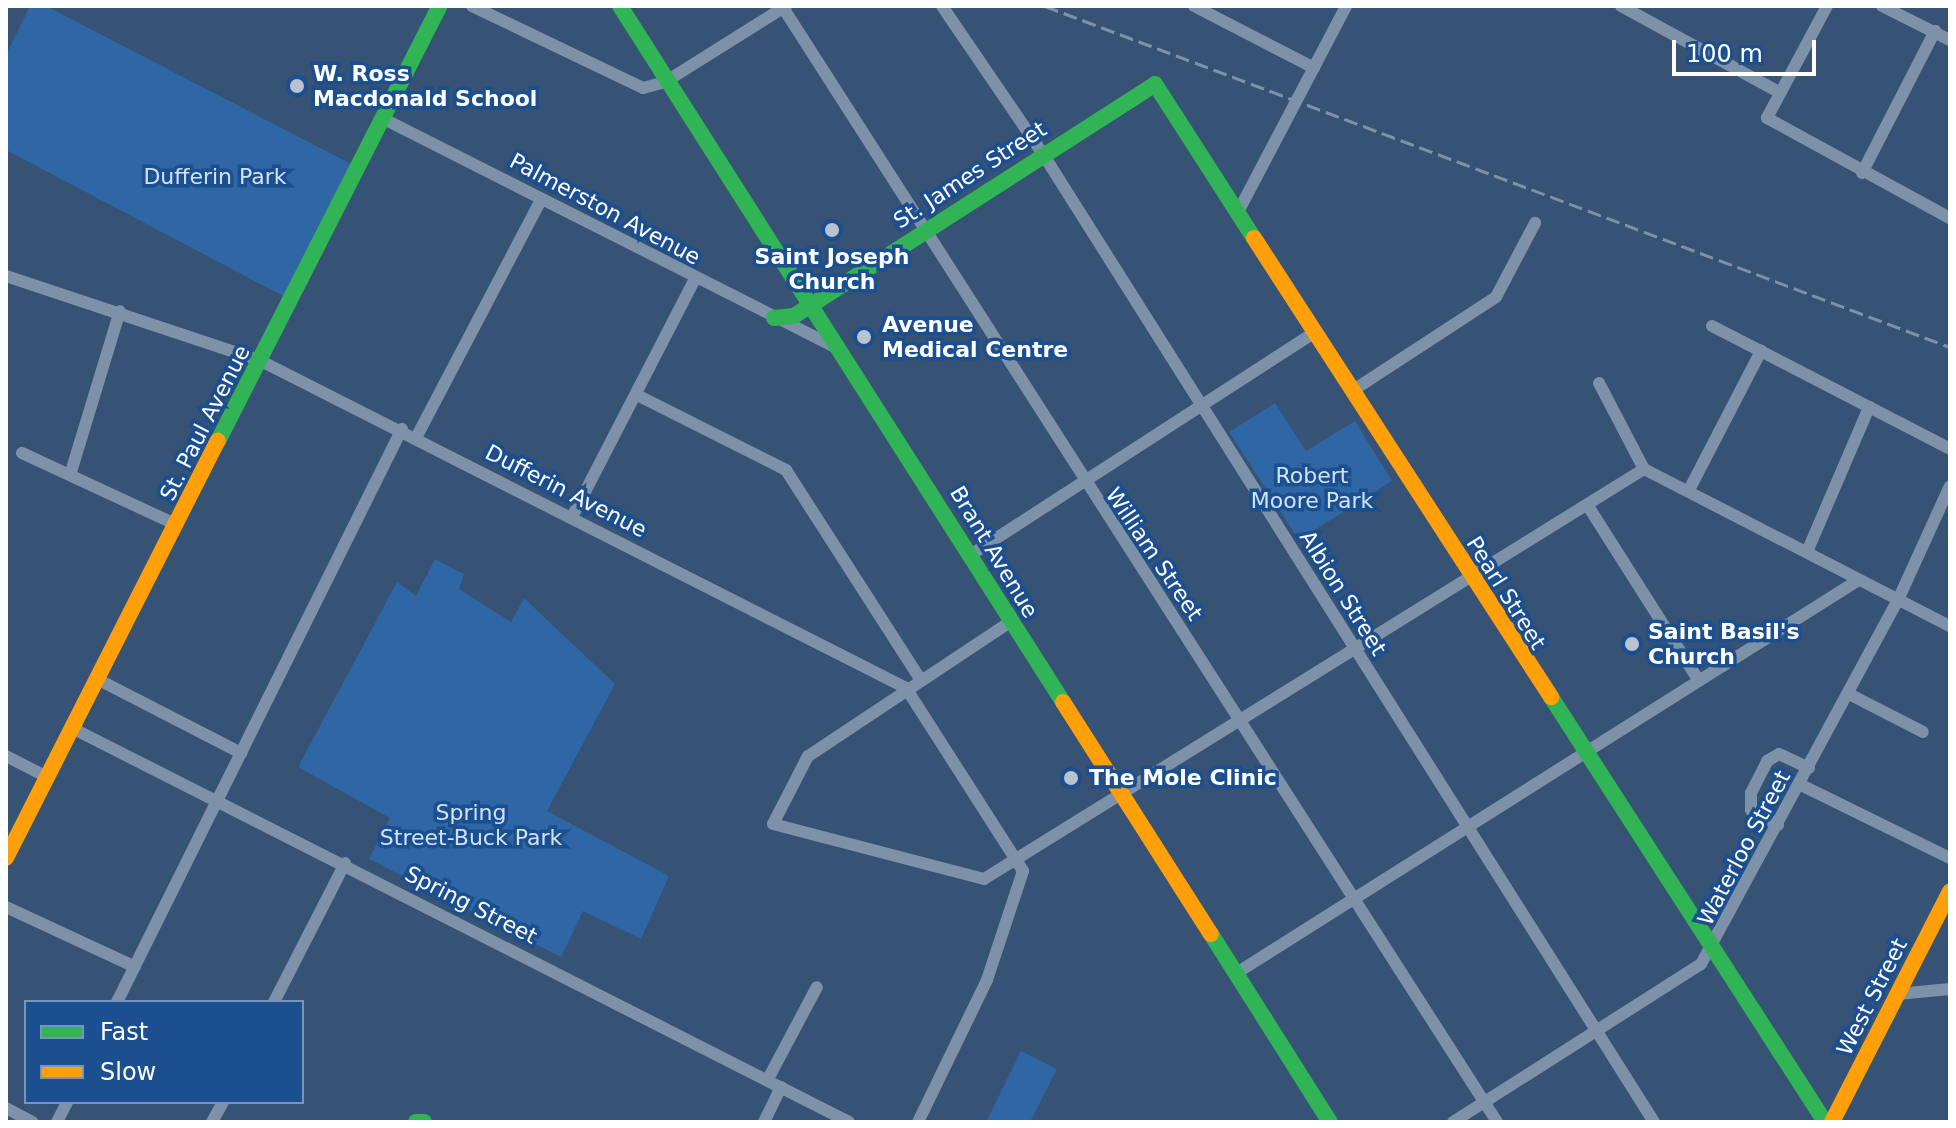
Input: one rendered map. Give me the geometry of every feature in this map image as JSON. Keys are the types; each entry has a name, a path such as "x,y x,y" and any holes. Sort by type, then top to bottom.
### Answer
{"street":[{"name":"St. Paul Avenue","path":"6,858 440,6"},
{"path":"472,6 623,83 665,82 784,7"},
{"name":"Brant Avenue","path":"620,6 665,82 972,554 1010,622 1330,1122"},
{"name":"Albion Street","path":"942,6 1043,154 1654,1122"},
{"path":"1194,6 1314,68"},
{"path":"1238,212 1346,6"},
{"path":"1621,6 1779,92"},
{"path":"1648,19 1655,6"},
{"path":"1827,6 1766,112 1862,173 1950,218"},
{"path":"1882,6 1950,40"},
{"name":"William Street","path":"784,7 1084,486 1242,720 1497,1122"},
{"path":"1862,173 1935,31"},
{"name":"St. James Street","path":"809,305 1155,84"},
{"name":"Pearl Street","path":"1155,84 1710,952 1825,1122"},
{"name":"Palmerston Avenue","path":"382,118 694,281 837,348"},
{"path":"417,436 541,200"},
{"path":"1352,391 1496,297 1535,223"},
{"name":"Dufferin Avenue","path":"6,276 120,311 261,361 417,436 906,688"},
{"path":"572,517 639,396 694,281"},
{"path":"774,318 809,305"},
{"path":"71,472 120,311"},
{"path":"1712,326 1950,449"},
{"path":"972,554 1205,409 1315,332"},
{"path":"1689,490 1761,351"},
{"path":"1599,383 1644,469 1857,581 1950,626"},
{"path":"639,396 786,470 920,679"},
{"path":"1807,552 1869,407"},
{"path":"118,1000 402,429"},
{"path":"22,453 71,472 177,525"},
{"path":"1010,622 906,688 808,756 773,824 984,879 1019,863 1644,469"},
{"name":"Waterloo Street","path":"1453,1122 1710,952 1898,600 1950,486"},
{"path":"1588,506 1699,681"},
{"path":"1235,974 1857,581"},
{"path":"99,680 241,753"},
{"path":"906,688 1023,871 987,980 918,1122"},
{"path":"1849,694 1923,732"},
{"name":"Spring Street","path":"72,728 345,863 849,1122"},
{"path":"1778,825 1751,810 1751,793 1767,761 1779,754 1809,768"},
{"path":"6,756 49,778"},
{"path":"1801,785 1950,858"},
{"path":"275,1000 345,863"},
{"name":"West Street","path":"1832,1122 1950,891"},
{"path":"6,907 135,967"},
{"path":"768,1079 817,987"},
{"path":"1898,994 1950,989"},
{"path":"764,1122 781,1087"},
{"path":"57,1122 66,1104"},
{"path":"212,1122 222,1104"},
{"path":"6,1108 32,1122"},
{"path":"416,1122 424,1122"}],"green space":[{"name":"Dufferin Park","path":"30,6 46,6 355,166 283,296 6,150 6,55"},
{"name":"Robert Moore Park","path":"1275,403 1306,451 1355,421 1392,481 1299,540 1229,432"},
{"name":"Spring Street-Buck Park","path":"435,559 464,574 459,589 511,622 524,598 615,684 547,811 669,876 641,939 583,911 561,957 369,859 390,818 298,767 397,582 416,596"},
{"path":"1021,1051 1057,1069 1030,1122 986,1122"}],"railway":[{"path":"1045,6 1950,347"}],"traffic: fast":[{"path":"218,441 440,6"},
{"path":"620,6 1063,702"},
{"path":"774,318 794,316 1155,84 1254,238"},
{"path":"1551,697 1825,1122"},
{"path":"1211,934 1330,1122"},
{"path":"416,1122 424,1122"}],"traffic: slow":[{"path":"1254,238 1551,697"},
{"path":"6,858 218,441"},
{"path":"1063,702 1211,934"},
{"path":"1832,1122 1950,891"}],"place":[{"name":"W. Ross Macdonald School","path":"297,86"},
{"name":"Saint Joseph Church","path":"832,230"},
{"name":"Avenue Medical Centre","path":"864,337"},
{"name":"Saint Basil's Church","path":"1632,644"},
{"name":"The Mole Clinic","path":"1071,778"}]}
